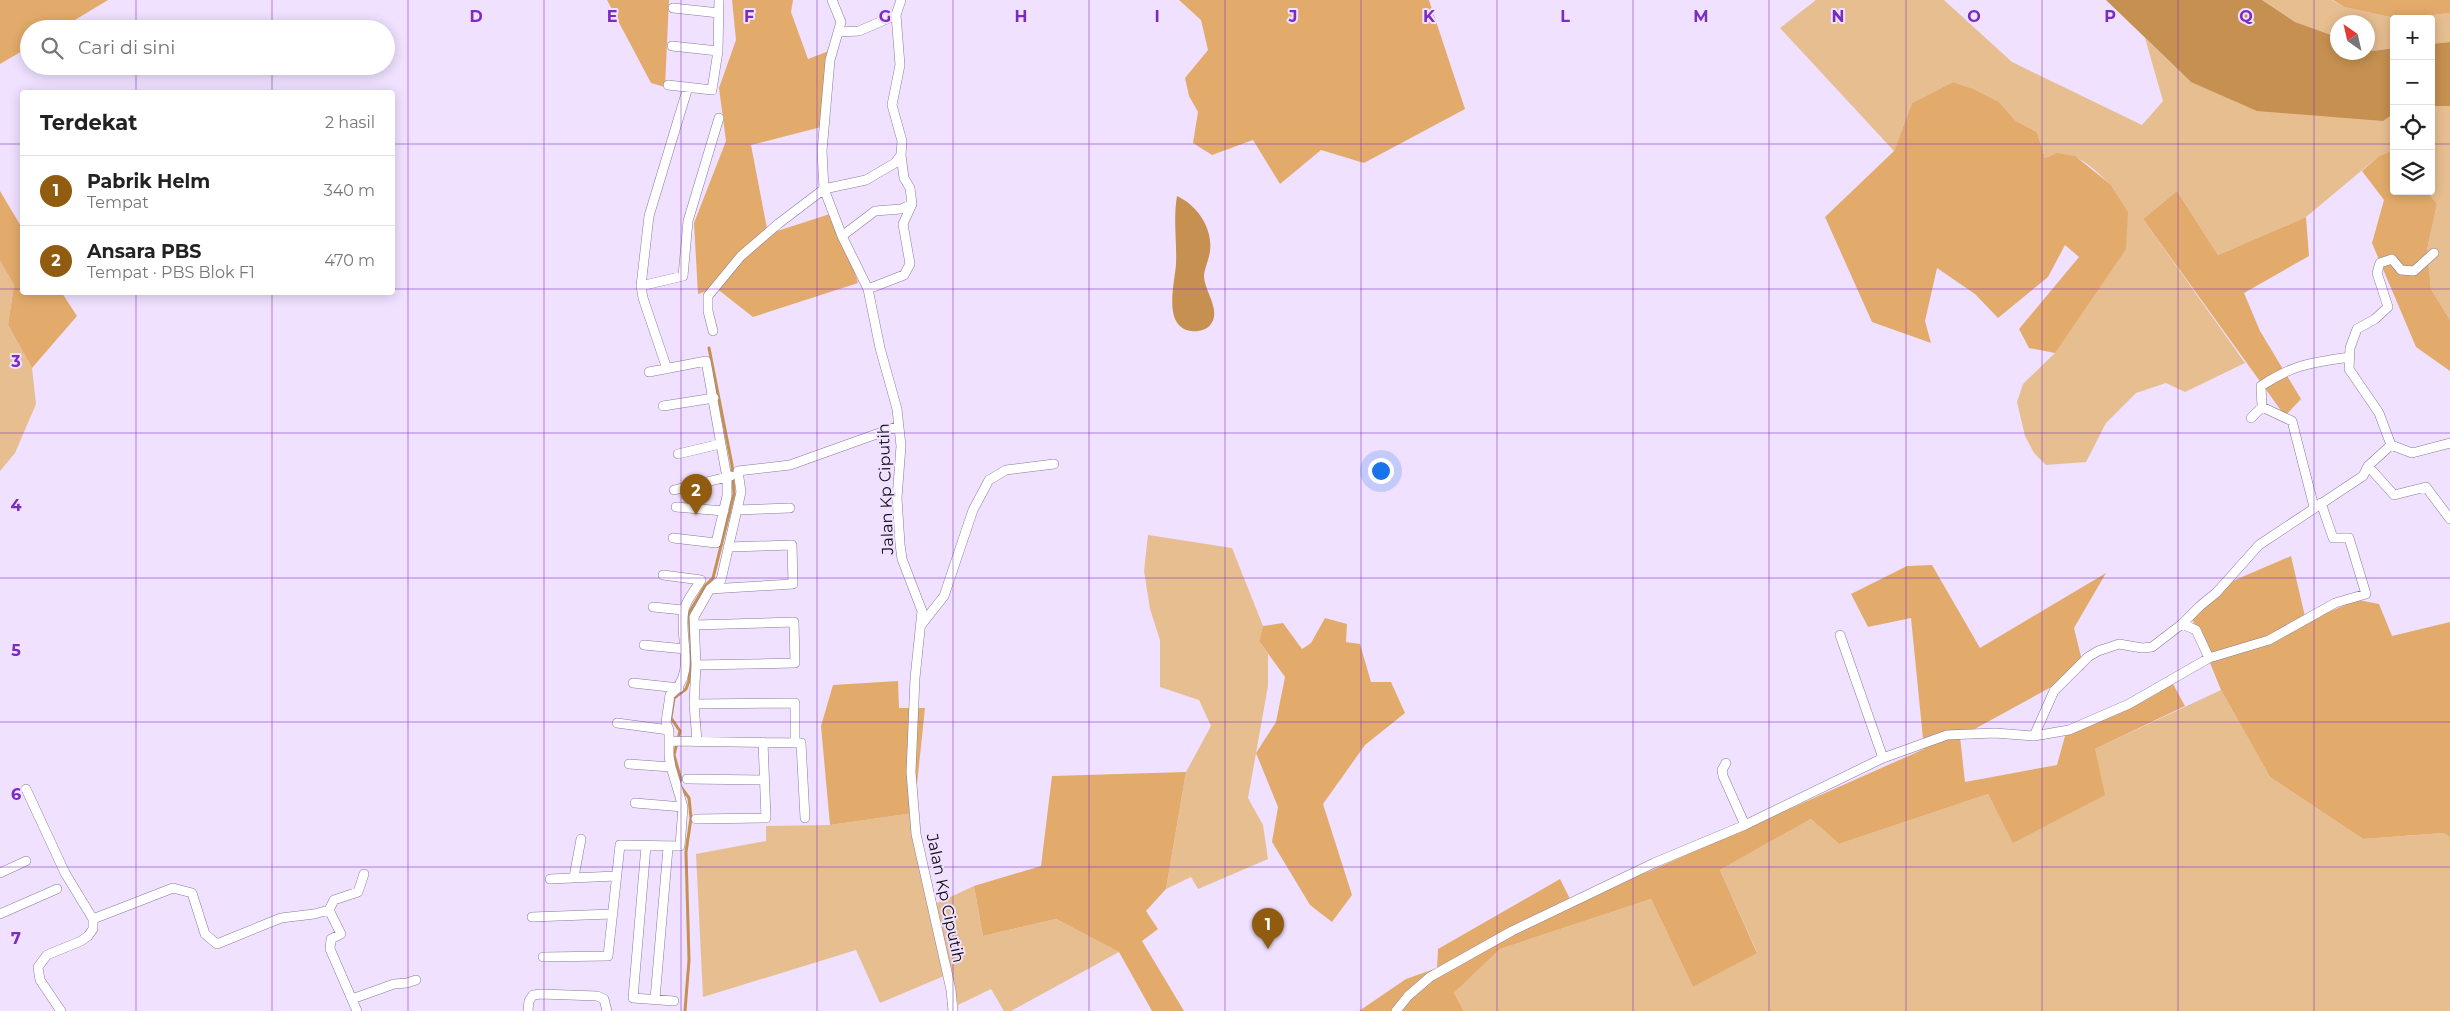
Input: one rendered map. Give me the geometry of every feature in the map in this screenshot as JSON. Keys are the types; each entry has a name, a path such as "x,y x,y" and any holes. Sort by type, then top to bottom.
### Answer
{"street":[{"path":"668,85 712,90 718,51 719,0"},
{"path":"832,0 840,16 840,32 859,31 896,14"},
{"path":"868,289 904,275 910,264 903,224 912,204 910,188 904,178 901,154 902,141 892,105 900,65 896,14 901,0"},
{"path":"673,8 719,13"},
{"name":"Jalan Kp Ciputih","path":"840,32 832,49 830,60 822,151 824,189 842,236 868,289 880,348 897,409 901,446 898,498 900,544 902,559 922,611 915,678 911,772 916,834 951,990 952,1011"},
{"path":"672,46 718,51"},
{"path":"667,369 643,298 641,286 649,216 688,87"},
{"path":"641,286 683,276 688,221 719,118"},
{"path":"713,331 708,311 708,296 741,256 778,224 824,189 866,180 895,163 901,154"},
{"path":"842,236 875,210 901,209 912,204"},
{"path":"2434,253 2414,271 2401,270 2392,259 2380,263 2377,273 2388,307 2375,319 2358,329 2350,348 2349,369 2379,413 2391,445 2412,454 2450,443"},
{"path":"2251,418 2262,407 2261,386 2285,370 2310,363 2349,357"},
{"path":"649,372 706,361 727,478 727,496 716,544 673,538"},
{"path":"663,406 714,398"},
{"path":"1396,1011 1408,996 1430,977 1512,932 1654,864 1745,825 1883,758 1947,735 1995,733 2034,736 2069,730 2129,704 2209,658 2268,640 2335,603 2366,594 2349,538 2333,538 2317,505 2292,421 2262,407"},
{"path":"674,490 727,478 738,472 790,464 899,426"},
{"path":"678,454 720,444"},
{"path":"2034,736 2054,691 2088,657 2098,651 2119,644 2142,648 2152,647 2182,624 2216,593 2259,545 2363,476 2368,466 2391,445"},
{"path":"922,624 944,596 973,510 989,480 1006,470 1054,464"},
{"path":"2368,466 2394,495 2426,487 2450,519"},
{"path":"697,741 694,704 696,665 694,617 710,589 721,580 741,492 738,472"},
{"path":"676,507 724,511"},
{"path":"737,510 790,508"},
{"path":"710,589 793,584 792,546 728,547"},
{"path":"543,957 608,956 620,845 668,848 680,846 683,807 671,767 669,730 666,722 670,694 679,688 683,678 685,648 684,610 701,580 662,575"},
{"path":"653,608 684,610"},
{"path":"695,625 794,622 795,663 696,665"},
{"path":"2182,624 2196,630 2209,658"},
{"path":"1840,635 1883,758"},
{"path":"644,645 685,648"},
{"path":"633,683 679,688"},
{"path":"694,704 795,703 795,743"},
{"path":"617,723 669,730"},
{"path":"670,741 801,743 805,818"},
{"path":"696,819 766,818 763,742"},
{"path":"1726,763 1722,770 1723,776 1745,825"},
{"path":"629,764 671,767"},
{"path":"687,779 764,780"},
{"path":"26,789 65,873 93,919 93,929 88,936 47,955 38,967 40,980 61,1011"},
{"path":"635,803 683,807"},
{"path":"574,877 580,839"},
{"path":"646,846 633,998 674,1001"},
{"path":"655,999 668,848"},
{"path":"0,873 26,861"},
{"path":"93,919 174,888 192,893 205,934 217,944 281,918 329,910 334,900 358,892 364,874"},
{"path":"550,879 616,876"},
{"path":"0,914 57,889"},
{"path":"329,910 341,934 331,938 330,948 357,1011"},
{"path":"532,916 612,914"},
{"path":"352,999 394,984 407,984 416,980"},
{"path":"528,1011 529,1001 534,995 541,994 597,996 604,999 607,1011"}],"shaded area":[{"path":"0,0 108,0 75,20 20,20 20,52 0,64"},
{"path":"607,0 669,0 665,87 651,83"},
{"path":"732,0 793,0 791,12 808,59 834,49 829,125 751,145 768,234 836,212 858,283 753,317 716,288 698,294 694,223 726,141 719,88 736,40"},
{"path":"1179,0 1429,0 1465,109 1364,163 1321,150 1280,184 1253,140 1212,155 1193,143 1198,112 1189,96 1185,78 1208,50 1201,20"},
{"path":"1816,0 1944,0 2012,62 2142,125 2163,101 2145,38 2191,82 2383,121 2390,117 2390,152 2379,156 2306,217 2218,255 2177,191 2143,219 2245,363 2185,392 2166,383 2136,393 2106,423 2086,462 2046,465 2034,453 2025,436 2017,402 2023,384 2055,353 2110,184 2088,165 2073,156 2064,154 2045,158 2037,132 2016,121 1999,102 1974,89 1953,82 1912,103 1894,151 1780,28"},
{"path":"2106,0 2262,0 2295,22 2330,34 2330,60 2375,60 2375,51 2390,49 2390,117 2383,121 2257,111 2191,82"},
{"path":"2262,0 2332,0 2344,7 2390,17 2390,49 2375,51 2375,15 2330,15 2330,34 2295,22"},
{"path":"2333,0 2450,0 2450,13 2433,15 2390,15 2390,17 2344,7"},
{"path":"2450,13 2450,42 2435,44 2435,15 2433,15"},
{"path":"2450,42 2450,106 2435,106 2435,44"},
{"path":"1953,82 1974,89 1999,102 2016,121 2037,132 2045,158 2057,153 2075,156 2110,184 2128,212 2126,249 2055,353 2029,348 2019,329 2079,257 2065,245 2048,277 1998,318 1975,294 1937,268 1925,321 1931,343 1872,322 1825,217 1894,151 1912,103"},
{"path":"2435,106 2450,106 2450,320 2431,289 2427,250 2437,204 2430,195 2435,195"},
{"path":"2390,152 2390,195 2430,195 2437,204 2427,250 2431,289 2450,320 2450,371 2416,347 2372,243 2384,200 2362,171 2379,156"},
{"path":"0,191 20,225 20,295 63,295 77,316 32,368 8,325 14,285 0,261"},
{"path":"2177,191 2218,255 2306,217 2309,256 2244,293 2260,331 2301,399 2285,416 2143,219"},
{"path":"1177,196 1197,211 1209,234 1210,251 1204,277 1213,307 1214,319 1207,328 1199,331 1182,328 1176,321 1173,313"},
{"path":"0,261 14,285 8,325 32,368 36,404 15,453 0,471"},
{"path":"1148,535 1232,548 1263,626 1259,641 1268,654 1268,686 1248,798 1263,825 1268,859 1198,889 1191,877 1166,889 1186,772 1211,726 1199,700 1160,687 1160,640 1150,609 1144,571"},
{"path":"2291,556 2306,621 2358,600 2379,604 2392,636 2450,622 2450,837 2443,833 2363,839 2270,777 2221,690 2189,611 2235,580"},
{"path":"1932,565 1980,648 2106,573 2074,628 2084,669 1960,737 1965,782 2057,765 2065,736 2173,684 2185,706 2095,749 2105,795 2013,843 1988,794 1839,844 1811,819 1720,870 1757,953 1693,987 1651,899 1500,949 1454,993 1464,1011 1359,1011 1406,979 1437,968 1438,949 1560,879 1571,901 1650,871 1924,749 1911,618 1868,627 1851,594 1907,566"},
{"path":"1325,618 1347,624 1346,642 1360,644 1371,682 1391,682 1405,713 1365,745 1323,804 1352,895 1332,922 1310,905 1272,842 1278,807 1256,753 1276,722 1285,677 1259,641 1263,626 1283,623 1302,649 1311,643"},
{"path":"898,681 899,708 925,708 914,813 830,825 821,726 833,685"},
{"path":"2221,690 2270,777 2363,839 2443,833 2450,837 2450,1011 1464,1011 1454,993 1500,949 1651,899 1693,987 1757,952 1720,870 1811,819 1839,844 1988,794 2014,842 2095,749"},
{"path":"1186,772 1166,889 1146,911 1158,929 1142,941 1184,1011 1152,1011 1119,952 1056,919 983,936 974,886 1041,866 1052,776"},
{"path":"914,813 935,904 974,886 983,936 1056,919 1119,952 1011,1011 1004,1011 991,989 958,1005 951,973 880,1003 856,950 703,997 696,854 766,841 766,826 830,825"}],"waterway":[{"path":"685,1011 689,960 686,852 691,818 689,798 678,783 681,780 674,755 680,731 671,718 674,698 686,689 689,681 691,645 689,613 705,586 713,578 734,494 732,465 709,348"}],"place":[{"name":"Ansara PBS","path":"696,515"},
{"name":"Pabrik Helm","path":"1268,949"}]}
